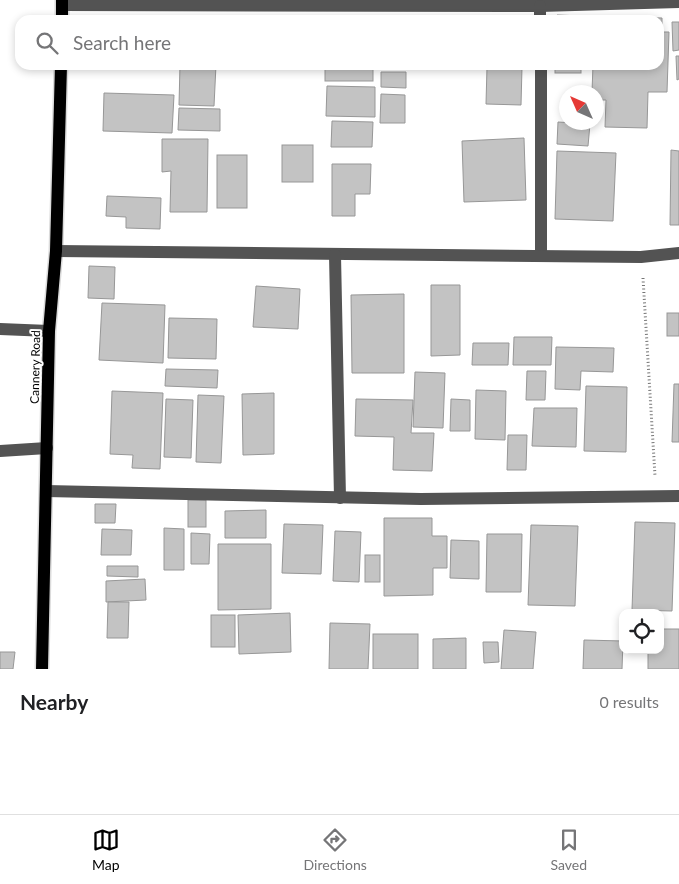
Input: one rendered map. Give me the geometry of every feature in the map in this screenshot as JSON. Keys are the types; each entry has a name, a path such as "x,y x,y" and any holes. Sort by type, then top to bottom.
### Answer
{"main road":[{"path":"62,2 62,15"},
{"name":"Cannery Road","path":"42,669 49,331 56,251 61,70"}],"street":[{"path":"62,2 540,6 679,2"},
{"path":"540,6 540,15"},
{"path":"540,70 541,256"},
{"path":"56,251 641,257 679,253"},
{"path":"335,255 340,498"},
{"path":"0,330 49,331"},
{"path":"0,451 47,448"},
{"path":"46,491 421,499 679,496"}],"path":[{"path":"641,257 656,495"}],"building":[{"path":"672,22 679,22 679,50 673,51"},
{"path":"664,32 669,32 667,92 648,92 647,128 605,127 606,100 604,100 604,85 592,85 593,70 664,70"},
{"path":"676,56 679,56 679,79 677,80"},
{"path":"180,70 216,70 214,106 179,105"},
{"path":"325,70 373,70 373,81 325,81"},
{"path":"487,70 522,70 521,105 486,104"},
{"path":"555,70 581,70 581,73 555,73"},
{"path":"381,72 406,72 406,88 381,87"},
{"path":"327,86 375,87 375,117 326,116"},
{"path":"104,93 174,95 172,133 103,131"},
{"path":"381,94 405,95 405,123 380,123"},
{"path":"179,108 220,109 220,131 178,130"},
{"path":"332,121 373,122 372,147 331,147"},
{"path":"558,122 559,130 589,130 588,146 557,144"},
{"path":"524,138 526,200 464,202 462,141"},
{"path":"162,139 208,139 207,212 170,212 171,171 162,172"},
{"path":"282,145 313,145 313,182 282,182"},
{"path":"671,150 679,151 679,225 670,225"},
{"path":"557,151 616,153 613,221 555,219"},
{"path":"217,155 247,155 247,208 217,208"},
{"path":"332,164 371,164 370,194 355,194 355,216 332,216"},
{"path":"107,196 161,198 160,229 126,228 126,217 106,216"},
{"path":"89,266 115,267 114,299 88,298"},
{"path":"431,285 460,285 460,355 431,356"},
{"path":"256,286 300,289 298,329 253,327"},
{"path":"404,294 404,373 352,373 351,295"},
{"path":"102,303 165,305 163,363 99,360"},
{"path":"667,313 679,313 679,336 667,336"},
{"path":"169,318 217,319 216,359 168,358"},
{"path":"514,337 552,337 551,365 513,365"},
{"path":"473,343 509,343 508,365 472,365"},
{"path":"556,347 614,348 613,372 581,371 580,390 555,389"},
{"path":"166,369 218,370 217,388 165,386"},
{"path":"527,371 546,371 545,400 526,400"},
{"path":"415,372 445,373 443,428 413,427"},
{"path":"674,384 679,384 679,442 672,442"},
{"path":"586,386 627,387 626,452 584,451"},
{"path":"476,390 506,391 505,440 475,439"},
{"path":"112,391 163,393 160,469 132,468 133,455 110,454"},
{"path":"274,393 274,454 243,455 242,394"},
{"path":"198,395 224,396 221,463 196,462"},
{"path":"166,399 193,400 191,458 164,457"},
{"path":"356,399 413,400 411,433 434,433 432,471 393,470 394,437 355,436"},
{"path":"451,399 470,400 470,431 450,431"},
{"path":"534,408 577,408 576,447 532,446"},
{"path":"508,435 527,435 526,470 507,470"},
{"path":"188,500 206,500 206,527 188,527"},
{"path":"95,504 116,504 115,523 95,523"},
{"path":"266,510 266,538 225,538 225,511"},
{"path":"384,518 432,518 432,536 447,536 447,568 433,568 433,595 384,596"},
{"path":"635,522 675,523 672,611 664,611 664,609 632,609"},
{"path":"284,524 323,525 321,574 282,573"},
{"path":"531,525 578,526 575,606 528,605"},
{"path":"164,528 184,529 184,570 164,570"},
{"path":"102,529 132,530 131,555 101,555"},
{"path":"335,531 361,532 359,582 333,581"},
{"path":"191,533 210,534 209,564 191,564"},
{"path":"487,534 522,534 521,592 486,592"},
{"path":"451,540 479,541 479,579 450,578"},
{"path":"218,544 271,544 271,609 218,610"},
{"path":"365,555 380,555 380,582 365,582"},
{"path":"107,566 138,566 138,577 107,576"},
{"path":"145,579 146,600 106,602 106,581"},
{"path":"108,602 129,602 128,638 107,638"},
{"path":"290,613 291,652 239,654 238,615"},
{"path":"211,615 235,615 235,647 211,647"},
{"path":"330,623 370,624 368,669 329,669"},
{"path":"664,629 679,629 679,669 648,669 648,654 664,654"},
{"path":"504,630 536,632 533,669 501,669"},
{"path":"373,634 418,634 418,669 373,669"},
{"path":"466,638 466,669 433,669 433,639"},
{"path":"584,640 619,641 619,654 623,654 622,669 583,669"},
{"path":"483,642 498,642 499,662 484,663"},
{"path":"0,652 15,652 13,669 0,669"}]}
